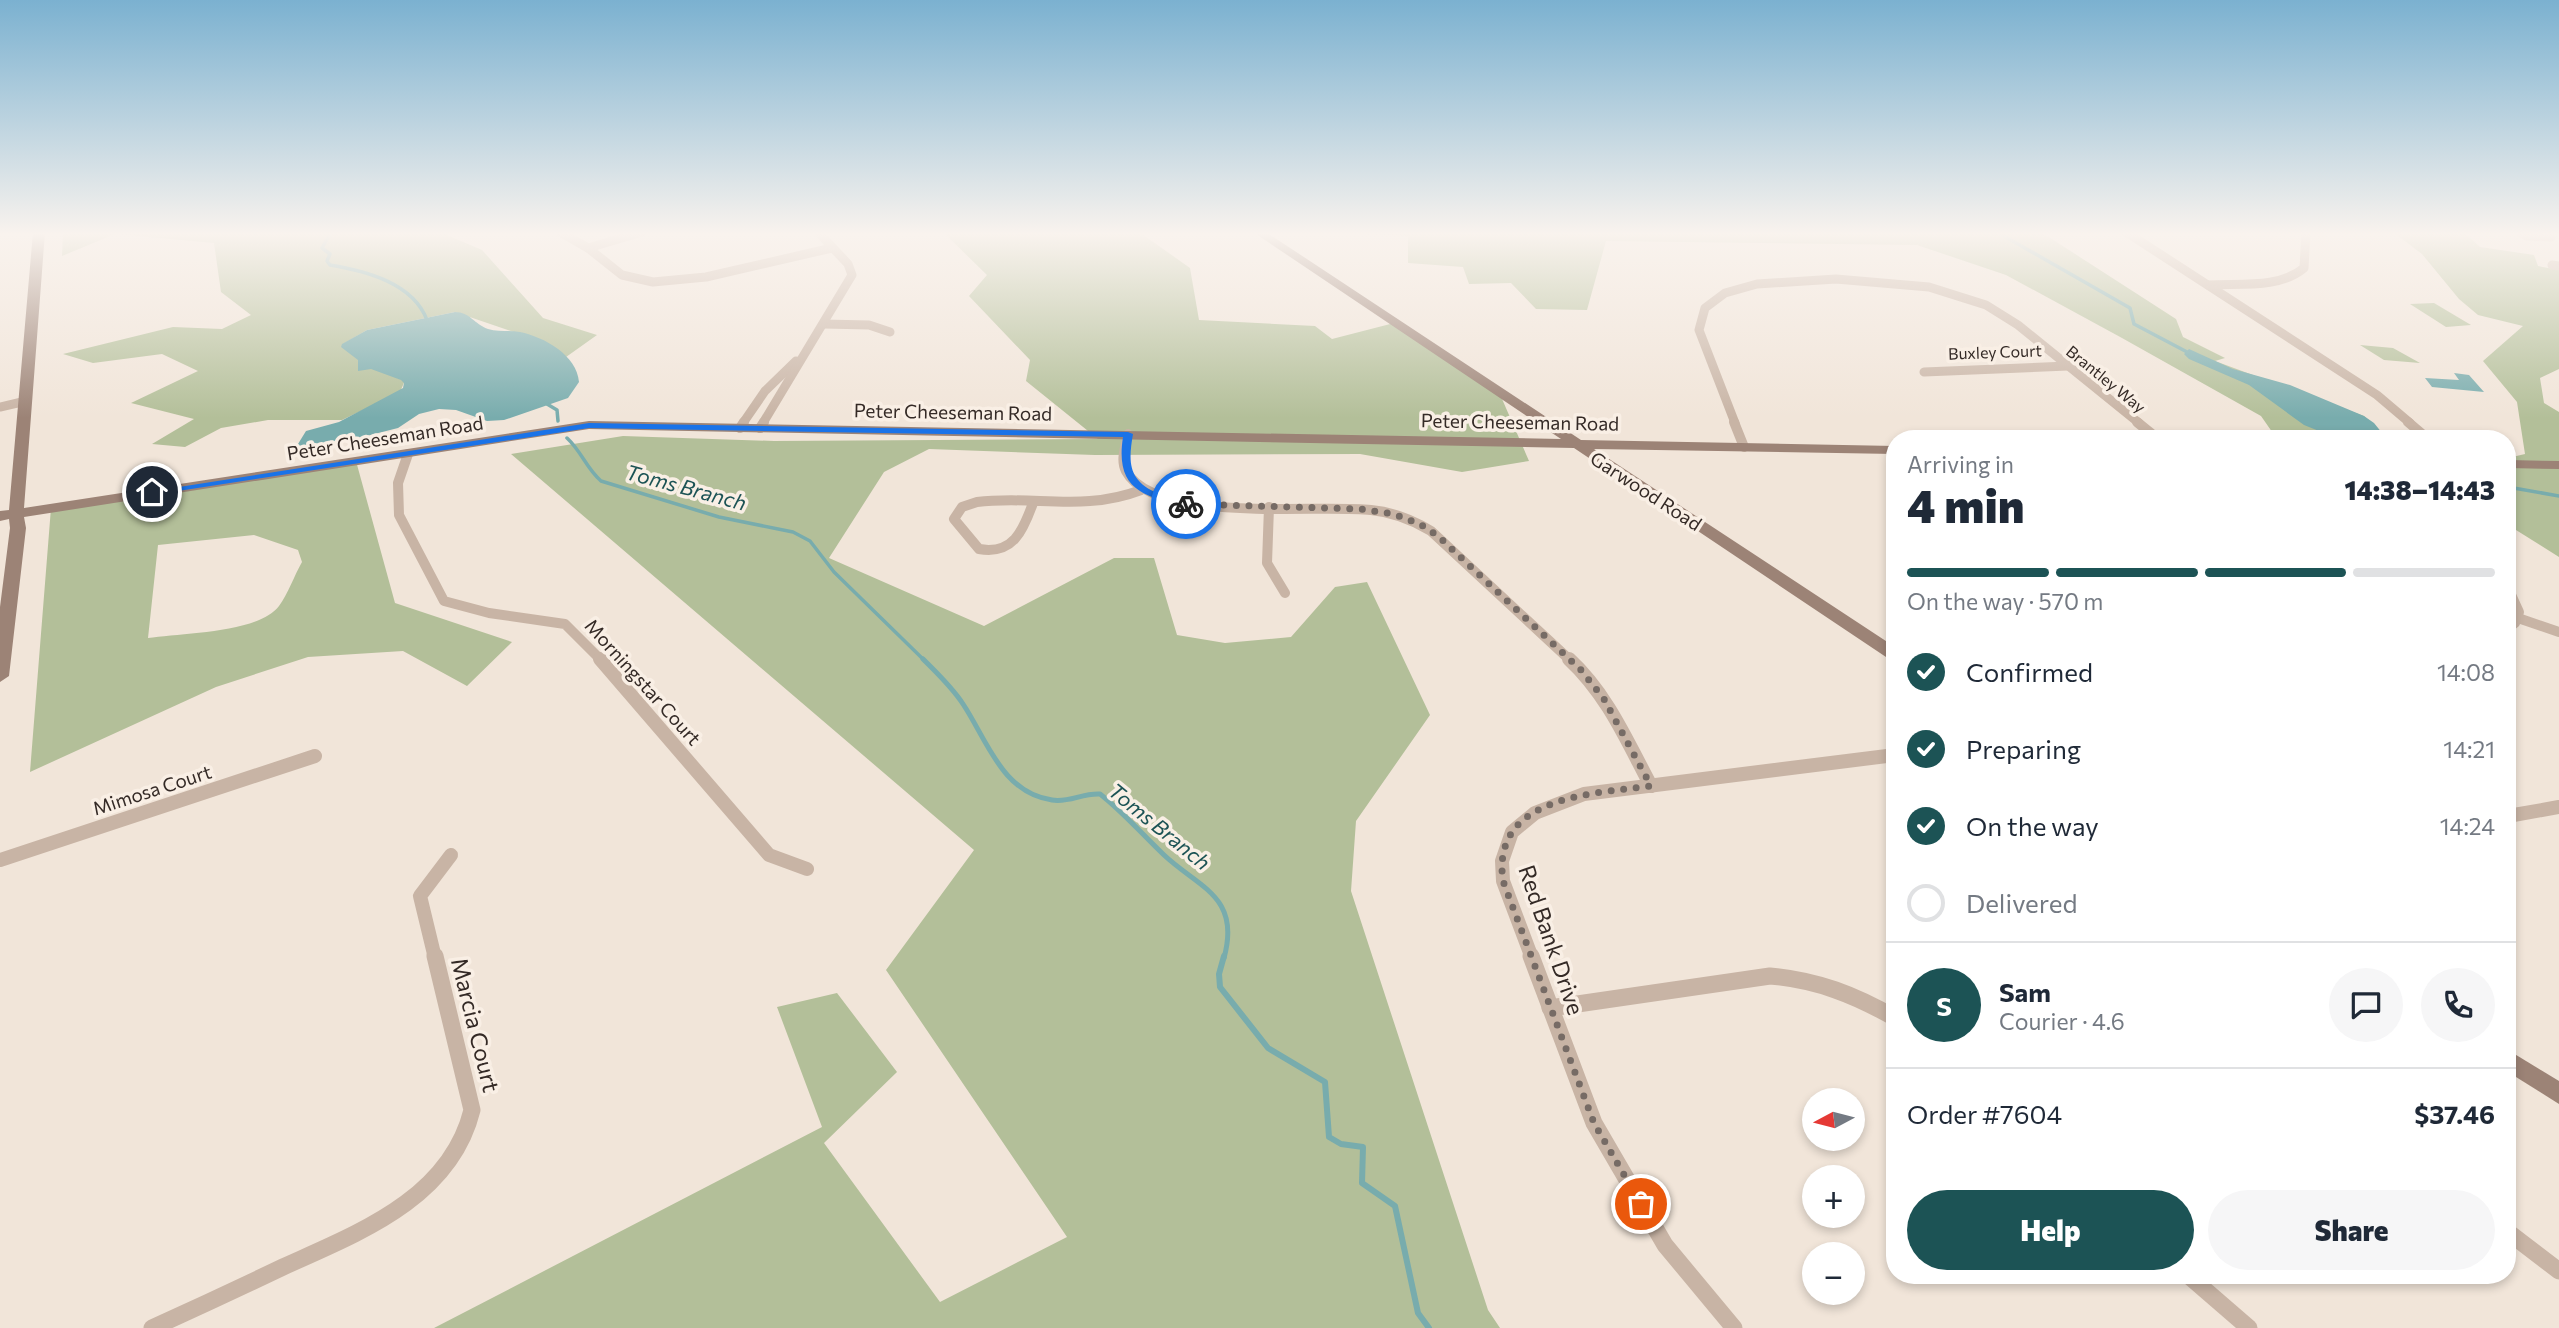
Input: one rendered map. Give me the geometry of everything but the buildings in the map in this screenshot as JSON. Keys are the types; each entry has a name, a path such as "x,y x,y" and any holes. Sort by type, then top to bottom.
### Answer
{"street":[{"path":"0,677 19,528 8,515 26,401 34,294"},
{"path":"760,428 841,294"},
{"name":"Garwood Road","path":"1351,294 1886,649"},
{"name":"Brantley Way","path":"1724,294 1708,302 1699,315 1698,325 1745,447"},
{"name":"Brantley Way","path":"1956,294 2003,314 2147,430"},
{"path":"2222,294 2377,395 2418,430"},
{"path":"824,324 869,325 890,332"},
{"path":"740,428 765,391 811,345"},
{"name":"Buxley Court","path":"1924,372 1965,368 2068,366"},
{"path":"0,407 26,401"},
{"name":"Peter Cheeseman Road","path":"8,515 589,425 1886,450"},
{"path":"1128,434 1124,467 1141,489 1162,499 1188,504 1371,510 1399,516 1431,531 1592,683 1651,786"},
{"name":"Morningstar Court","path":"408,454 398,483 398,514 444,601 489,614 565,624 587,644 769,855 807,869"},
{"path":"2516,464 2559,465"},
{"path":"1033,503 1020,539 1001,550 979,549 954,519 960,508 972,503 1109,502 1141,489"},
{"path":"1269,507 1265,560 1269,574 1285,593"},
{"path":"2516,602 2518,618 2559,632"},
{"name":"Mimosa Court","path":"0,860 315,756"},
{"name":"Red Bank Drive","path":"1734,1328 1665,1245 1594,1123 1503,881 1500,859 1502,847 1518,824 1544,806 1584,794 1886,756"},
{"path":"2516,815 2559,807"},
{"name":"Marcia Court","path":"152,1328 368,1228 390,1215 429,1183 455,1155 469,1134 472,1110 420,896 451,855"},
{"path":"1550,1008 1770,976 1791,977 1848,991 1886,1013"},
{"path":"2516,1065 2559,1094"},
{"path":"2516,1238 2559,1271"},
{"path":"2198,1284 2249,1328"}],"green space":[{"path":"224,294 521,294 543,318 597,335 559,362 537,340 455,312 367,330 343,344 406,378 400,392 342,420 268,420 221,428 185,447 152,444 194,419 131,403 198,371 162,354 93,363 63,354 173,327 222,329 251,315"},
{"path":"1194,294 1199,320 1315,326 1332,339 1398,322 1499,392 1529,461 1462,472 1360,454 1095,455 929,449 884,472 829,558 984,626 1114,558 1154,558 1177,635 1225,643 1291,637 1335,587 1367,582 1430,715 1356,821 1351,891 1488,1310 1500,1328 434,1328 822,1127 777,1007 837,993 897,1072 824,1143 940,1302 1067,1237 886,970 974,850 511,454 623,436 774,441 1098,439 1026,381 1030,360 969,296"},
{"path":"1522,294 1591,294 1587,310 1536,309"},
{"path":"2041,294 2137,294 2176,319 2183,337 2225,358 2215,361 2364,416 2377,430 2271,430 2261,416"},
{"path":"2455,294 2559,294 2559,369 2540,378 2544,403 2559,412 2559,557 2516,530 2516,456 2525,454 2517,402 2483,361 2523,326 2478,315"},
{"path":"2434,303 2471,325 2446,327 2410,304"},
{"path":"2360,345 2393,348 2420,363 2384,360"},
{"path":"356,461 395,603 512,642 467,686 403,651 308,657 216,687 30,772 51,508","holes":["254,535 298,550 302,562 279,606 269,615 237,627 148,638 158,545"]}],"water":[{"path":"455,312 465,314 488,329 520,332 549,343 566,356 577,372 579,382 568,398 504,420 487,421 456,410 439,409 419,414 398,428 323,447 299,448 298,444 306,431 339,422 403,388 404,383 401,380 371,369 358,371 358,360 341,347 342,344 367,330"},
{"path":"2189,349 2233,369 2290,385 2364,416 2380,430 2316,430 2304,425 2249,385 2189,359 2184,354"},
{"path":"2454,373 2469,375 2484,392 2432,387 2425,378 2459,380"}],"waterway":[{"name":"Toms Branch","path":"407,294 420,307 427,320"},
{"path":"2105,294 2130,308 2134,324 2189,353"},
{"name":"Toms Branch","path":"547,404 557,410 558,421"},
{"name":"Toms Branch","path":"567,438 601,481 719,517 793,532 810,541 834,572 925,661"},
{"path":"2516,488 2559,496"},
{"name":"Toms Branch","path":"925,661 959,698 998,763 1020,787 1035,795 1058,801 1100,794 1164,855 1214,896 1227,920 1228,937 1224,958"},
{"name":"Toms Branch","path":"1224,956 1219,974 1220,987 1268,1048 1325,1082 1329,1137 1341,1144 1363,1147 1362,1183 1395,1206 1418,1313 1429,1328"}],"way so far":[{"path":"1186,504 1361,509 1393,514 1420,524 1456,553 1581,670 1598,691 1651,786 1584,794 1544,806 1518,824 1502,847 1500,859 1503,881 1594,1123 1641,1204"}],"route":[{"path":"152,492 589,425 1128,434 1124,467 1132,481 1154,496 1186,504"}]}
